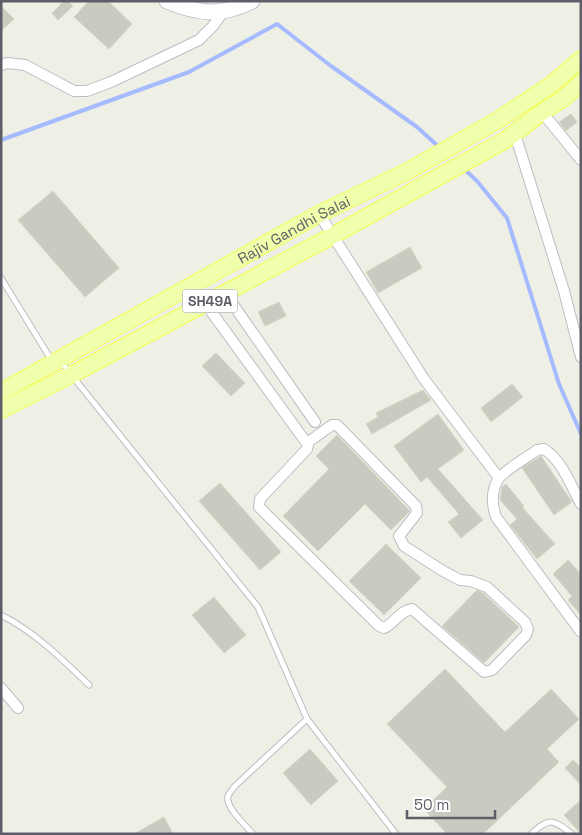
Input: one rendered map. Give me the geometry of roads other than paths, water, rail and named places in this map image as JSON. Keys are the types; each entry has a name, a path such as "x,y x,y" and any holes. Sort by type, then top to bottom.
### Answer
{"main road":[{"name":"Rajiv Gandhi Salai","path":"1,392 319,214 408,171 498,120 551,85 581,59"},
{"name":"Rajiv Gandhi Salai","path":"1,410 226,293 511,137 542,112 564,98 581,82"}],"street":[{"path":"167,1 203,13 223,12 252,1"},
{"path":"1,66 7,63 25,65 74,91 87,92 199,40 214,26 223,12"},
{"path":"542,112 581,160"},
{"path":"511,137 564,291 581,357"},
{"path":"319,214 424,380 499,478"},
{"path":"196,284 205,303 307,443 307,449 260,499 259,507 378,626 384,628 402,612 412,609 484,672 492,670 526,635 528,629 525,622 488,587 471,581 460,580 442,571 404,546 400,536 417,513 416,506 340,428 332,425 307,443"},
{"path":"226,293 315,422"},
{"path":"581,504 560,466 549,452 544,449 537,450 499,478 493,495 493,508 496,517 581,632"},
{"path":"1,688 18,708"}],"lane":[{"path":"1,278 57,362 71,375 258,606 308,719 396,834"},
{"path":"1,615 18,623 35,636 89,684"},
{"path":"253,834 232,810 228,803 228,795 235,786 308,719"},
{"path":"531,834 543,823 550,820 557,822 572,834"}],"waterway":[{"path":"1,140 189,72 277,24 331,66 417,127 440,148"},
{"path":"464,169 477,181 507,218 559,384 581,434"}]}
